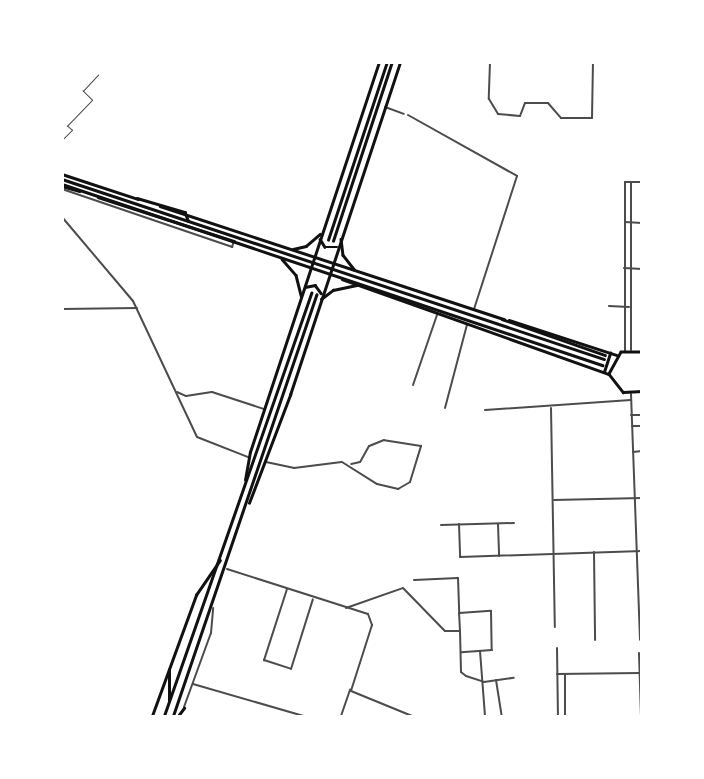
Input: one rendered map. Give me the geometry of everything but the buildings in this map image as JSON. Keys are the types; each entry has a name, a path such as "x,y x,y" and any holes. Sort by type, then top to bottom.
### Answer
{"main road":[{"path":"244,490 249,457 264,409 321,232 379,62"},
{"path":"328,240 387,62"},
{"path":"333,241 392,62"},
{"path":"249,503 266,462 400,62"},
{"path":"62,174 610,353 617,355 631,350 642,352"},
{"path":"62,178 604,357 502,319"},
{"path":"62,186 97,196 602,365"},
{"path":"62,186 234,241 329,274 437,315 610,374"},
{"path":"97,196 105,202 220,240 234,241"},
{"path":"137,198 185,212 188,220"},
{"path":"292,250 308,245 321,232"},
{"path":"341,236 343,255 358,271"},
{"path":"320,237 325,247 338,246"},
{"path":"281,258 296,275 301,296"},
{"path":"304,288 315,284 320,299"},
{"path":"320,299 330,291 358,285"},
{"path":"164,716 220,560 311,293"},
{"path":"173,716 227,568 316,295"},
{"path":"604,372 610,353"},
{"path":"617,355 610,374 615,386 631,394 642,391"},
{"path":"152,716 201,584 220,560"},
{"path":"169,670 169,703"},
{"path":"180,716 184,708"}],"street":[{"path":"490,62 489,99 498,114 520,116 525,103 546,103 561,118 592,118 593,62"},
{"path":"384,107 404,114"},
{"path":"408,115 515,173 517,180 474,310"},
{"path":"625,351 625,182 642,182"},
{"path":"631,350 632,182"},
{"path":"62,186 232,247 234,241"},
{"path":"62,217 137,308 197,437 249,457"},
{"path":"625,222 642,223"},
{"path":"624,268 642,269"},
{"path":"609,306 630,307"},
{"path":"62,309 137,308"},
{"path":"413,385 437,315"},
{"path":"445,408 467,325"},
{"path":"177,392 186,396 212,392 264,409"},
{"path":"631,394 640,597 640,640"},
{"path":"485,410 551,408 631,400"},
{"path":"551,408 552,554 555,627"},
{"path":"631,415 642,415"},
{"path":"632,426 642,426"},
{"path":"266,462 294,468 351,464 360,462 368,446 384,440 421,446 406,488 377,484 351,464"},
{"path":"633,452 642,452"},
{"path":"553,500 642,498"},
{"path":"441,525 514,523"},
{"path":"459,524 460,557 642,551"},
{"path":"498,524 499,556"},
{"path":"594,552 595,640"},
{"path":"227,568 313,599 368,614 372,622 341,716"},
{"path":"414,580 458,578 462,672 481,682 514,678"},
{"path":"346,608 403,588 445,631 460,631"},
{"path":"287,589 264,660 291,669 313,599"},
{"path":"184,708 211,633 213,608"},
{"path":"459,613 491,611 492,650 461,652"},
{"path":"557,648 558,716"},
{"path":"480,651 485,716"},
{"path":"639,653 642,716"},
{"path":"557,674 640,673"},
{"path":"565,674 565,716"},
{"path":"496,680 502,716"},
{"path":"193,684 304,716"},
{"path":"351,688 355,696 412,716"}],"lane":[{"path":"62,140 72,130 67,126 92,100 83,91 98,75"}]}
